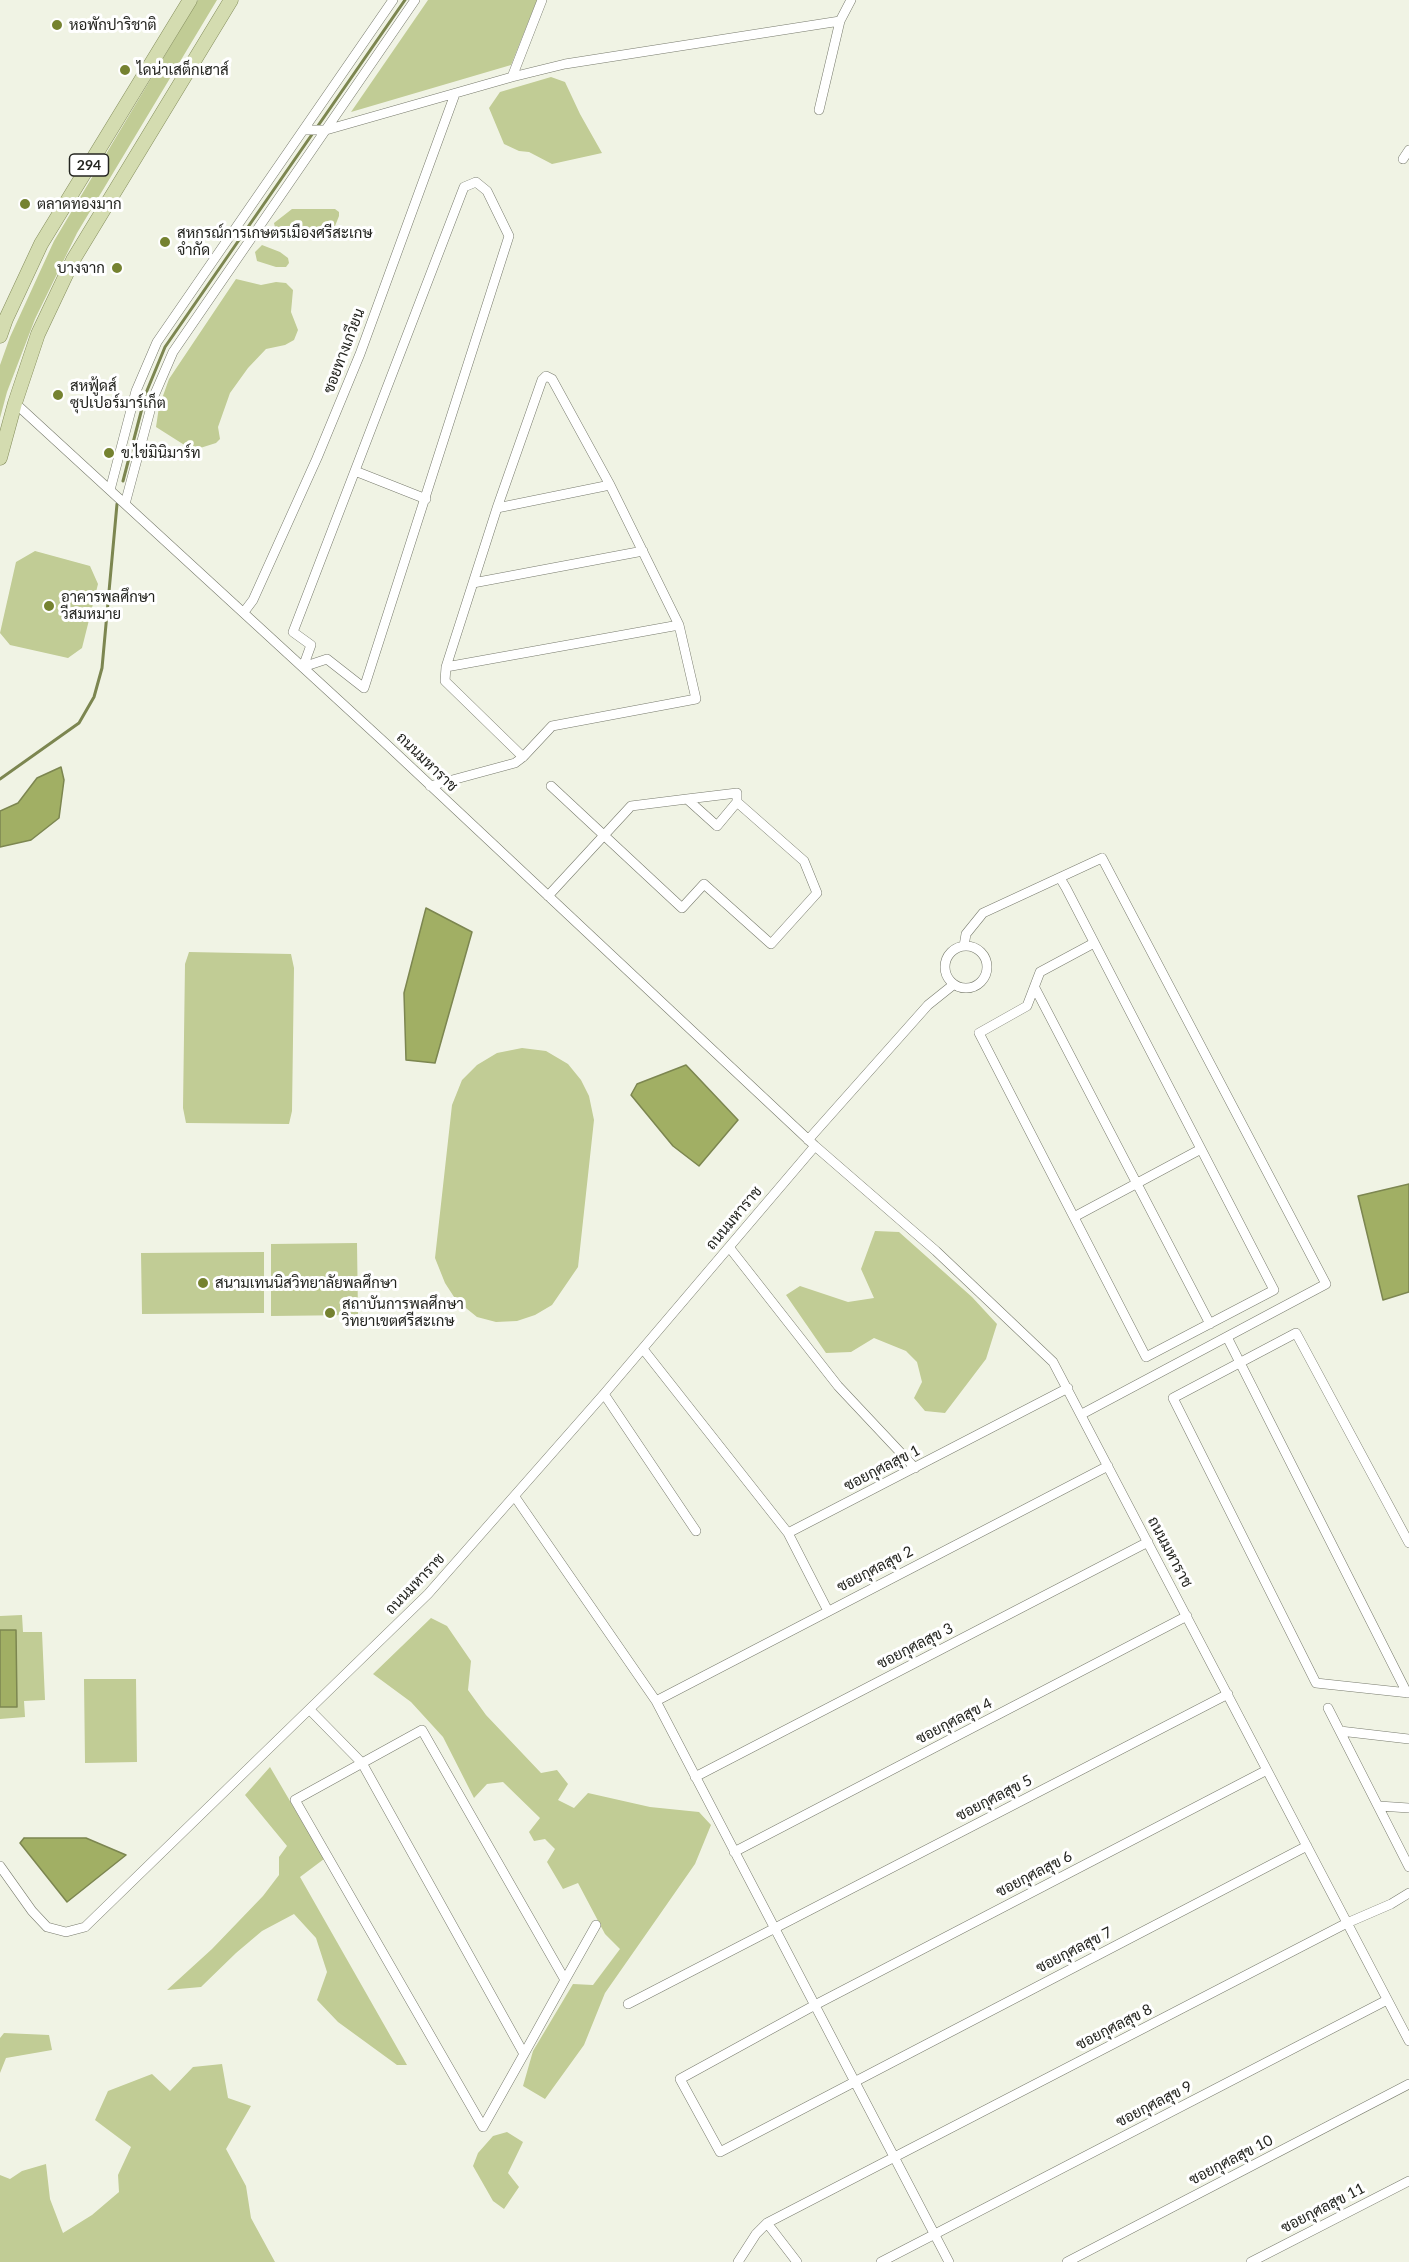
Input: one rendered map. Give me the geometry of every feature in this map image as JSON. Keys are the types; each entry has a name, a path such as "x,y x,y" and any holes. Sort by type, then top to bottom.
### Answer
{"main road":[{"name":"294","path":"0,336 6,318 41,244 190,0"},
{"name":"294","path":"0,458 38,334 74,260 231,0"}],"street":[{"path":"110,490 136,390 157,342 393,0"},
{"path":"125,504 154,396 173,352 416,0"},
{"path":"512,77 542,0"},
{"path":"819,110 840,21 850,0"},
{"path":"304,130 326,130 565,64 840,21"},
{"name":"ซอยทางเกวียน","path":"244,612 253,600 263,578 360,354 455,94"},
{"path":"1403,159 1409,150"},
{"path":"476,182 487,191 509,236 364,688 327,659 303,667 311,645 293,632 464,187 476,182"},
{"path":"430,786 515,763 523,757 552,726 696,699 679,625 609,485 552,379 546,376 542,380 497,508 446,667 445,681 523,757"},
{"name":"ถนนมหาราช","path":"15,403 244,612 812,1143 936,1251 1053,1362 1409,2041"},
{"path":"355,471 426,500"},
{"path":"497,508 609,485"},
{"path":"473,583 643,551"},
{"path":"446,667 679,625"},
{"path":"548,896 604,835 632,806 737,793 738,802 804,861 817,894 771,944 704,884 682,908 604,835 551,786"},
{"path":"687,799 717,826 738,802"},
{"path":"964,946 966,934 983,913 1102,858 1326,1284 1082,1414"},
{"path":"1060,878 1094,943 1201,1149 1274,1290 1146,1357 979,1033 1027,1006 1040,972 1094,943"},
{"path":"964,946 974,948 982,954 987,963 986,973 981,982 973,988 953,985 947,979 944,970 949,954 964,946"},
{"path":"812,1143 928,1005 953,985"},
{"path":"1035,988 1210,1324"},
{"name":"ถนนมหาราช","path":"0,1866 32,1911 47,1927 66,1932 85,1927 428,1594 644,1349 812,1143"},
{"path":"1074,1217 1201,1149"},
{"path":"729,1247 838,1386 915,1468"},
{"path":"1408,1693 1316,1683 1173,1398 1296,1333 1409,1543"},
{"path":"1227,1337 1408,1693"},
{"path":"644,1349 788,1533 828,1611"},
{"name":"ซอยกุศลสุข 1","path":"788,1533 1068,1388"},
{"path":"604,1394 696,1531"},
{"name":"ซอยกุศลสุข 2","path":"656,1701 1108,1466"},
{"path":"515,1497 656,1701 949,2262"},
{"name":"ซอยกุศลสุข 3","path":"695,1777 1148,1542"},
{"name":"ซอยกุศลสุข 4","path":"734,1852 1187,1617"},
{"name":"ซอยกุศลสุข 5","path":"628,2004 1228,1694"},
{"path":"1328,1708 1409,1867"},
{"path":"310,1710 362,1763 524,2054"},
{"path":"565,1980 422,1730 296,1800 483,2127 596,1925"},
{"path":"1340,1731 1409,1739"},
{"name":"ซอยกุศลสุข 6","path":"854,2081 720,2152 680,2079 814,2005 1267,1770"},
{"path":"1379,1806 1409,1808"},
{"name":"ซอยกุศลสุข 7","path":"854,2081 1307,1846"},
{"name":"ซอยกุศลสุข 8","path":"767,2223 1409,1893"},
{"name":"ซอยกุศลสุข 9","path":"881,2262 1388,2000"},
{"name":"ซอยกุศลสุข 10","path":"1067,2262 1409,2084"},
{"name":"ซอยกุศลสุข 11","path":"1251,2262 1409,2181"},
{"path":"738,2262 756,2234 767,2223 797,2262"}],"shaded area":[{"path":"198,0 217,0 77,233 35,319 7,392 0,418 0,365 10,337 54,241"},
{"path":"428,0 537,0 511,65 351,112"},
{"path":"551,77 565,82 602,153 552,164 529,152 519,151 504,144 489,108 500,92"},
{"path":"292,209 335,209 339,212 339,216 335,226 325,232 305,227 300,234 290,239 276,232 274,223"},
{"path":"262,245 288,258 289,263 286,267 276,267 257,261 255,252"},
{"path":"236,279 261,285 286,283 293,290 291,312 298,330 294,340 285,345 266,349 248,368 230,393 218,427 220,439 216,443 197,449 186,446 156,427 159,407 169,379"},
{"name":"อาคารพลศึกษา วีสมหมาย","path":"35,551 90,566 98,584 82,648 68,658 10,645 0,633 16,562"},
{"path":"61,767 64,780 59,818 31,840 0,847 0,811 18,803 37,778"},
{"path":"426,908 472,932 435,1063 406,1060 404,993"},
{"path":"189,952 291,954 294,968 292,1111 289,1124 186,1123 183,1108 185,964"},
{"path":"522,1048 546,1051 568,1064 581,1080 589,1096 594,1120 578,1267 552,1305 535,1315 517,1321 496,1322 477,1317 456,1300 445,1283 435,1258 452,1105 462,1080 477,1065 497,1053"},
{"path":"686,1065 738,1120 699,1166 673,1146 631,1095 637,1084"},
{"path":"1409,1184 1409,1292 1383,1300 1358,1196"},
{"path":"875,1231 899,1232 972,1297 997,1324 986,1359 945,1413 925,1411 914,1398 922,1382 917,1362 906,1351 874,1338 851,1352 826,1353 786,1295 800,1286 848,1302 874,1298 861,1269"},
{"path":"357,1243 358,1315 271,1316 271,1244"},
{"name":"สนามเทนนิสวิทยาลัยพลศึกษา","path":"264,1252 264,1313 142,1314 141,1253"},
{"path":"22,1615 23,1632 42,1632 45,1700 24,1701 25,1717 0,1719 0,1616"},
{"path":"431,1618 447,1626 471,1661 468,1690 486,1715 541,1773 557,1770 568,1784 558,1800 574,1808 588,1793 650,1807 699,1812 711,1825 695,1864 605,1993 584,2045 545,2099 523,2086 533,2051 573,1984 593,1985 620,1949 605,1934 578,1883 563,1889 547,1862 555,1849 545,1839 534,1841 529,1832 540,1818 503,1782 487,1784 474,1798 443,1737 411,1702 373,1674"},
{"path":"0,1630 16,1630 17,1707 0,1707"},
{"path":"84,1679 136,1679 137,1762 85,1763"},
{"path":"270,1767 324,1859 300,1877 407,2065 397,2065 338,2022 317,2000 327,1972 316,1938 294,1914 262,1931 201,1987 167,1990 212,1949 263,1896 279,1875 279,1857 287,1846 245,1795"},
{"path":"24,1838 86,1838 126,1855 67,1902 20,1843"},
{"path":"4,2033 49,2035 52,2050 6,2058 0,2073 0,2038"},
{"path":"222,2064 228,2098 251,2106 226,2149 246,2186 251,2218 275,2262 0,2262 0,2175 10,2179 22,2171 46,2164 50,2199 63,2233 92,2215 119,2192 118,2175 131,2147 95,2120 108,2091 152,2074 170,2091 193,2067"},
{"path":"507,2132 523,2142 508,2173 519,2187 504,2209 493,2201 473,2166 478,2153 493,2136"}],"waterway":[{"path":"123,481 146,393 165,347 405,0"},
{"path":"0,779 79,723 94,697 102,668 117,504"}],"place":[{"name":"หอพักปาริชาติ","path":"57,25"},
{"name":"ไดน่าเสต็กเฮาส์","path":"125,70"},
{"name":"ตลาดทองมาก","path":"25,204"},
{"name":"สหกรณ์การเกษตรเมืองศรีสะเกษ จำกัด","path":"165,242"},
{"name":"บางจาก","path":"117,268"},
{"name":"สหฟู้ดส์ ซุปเปอร์มาร์เก็ต","path":"58,395"},
{"name":"ข.ไข่มินิมาร์ท","path":"109,453"},
{"name":"อาคารพลศึกษา วีสมหมาย","path":"49,606"},
{"name":"สนามเทนนิสวิทยาลัยพลศึกษา","path":"203,1283"},
{"name":"สถาบันการพลศึกษา วิทยาเขตศรีสะเกษ","path":"330,1313"}]}
